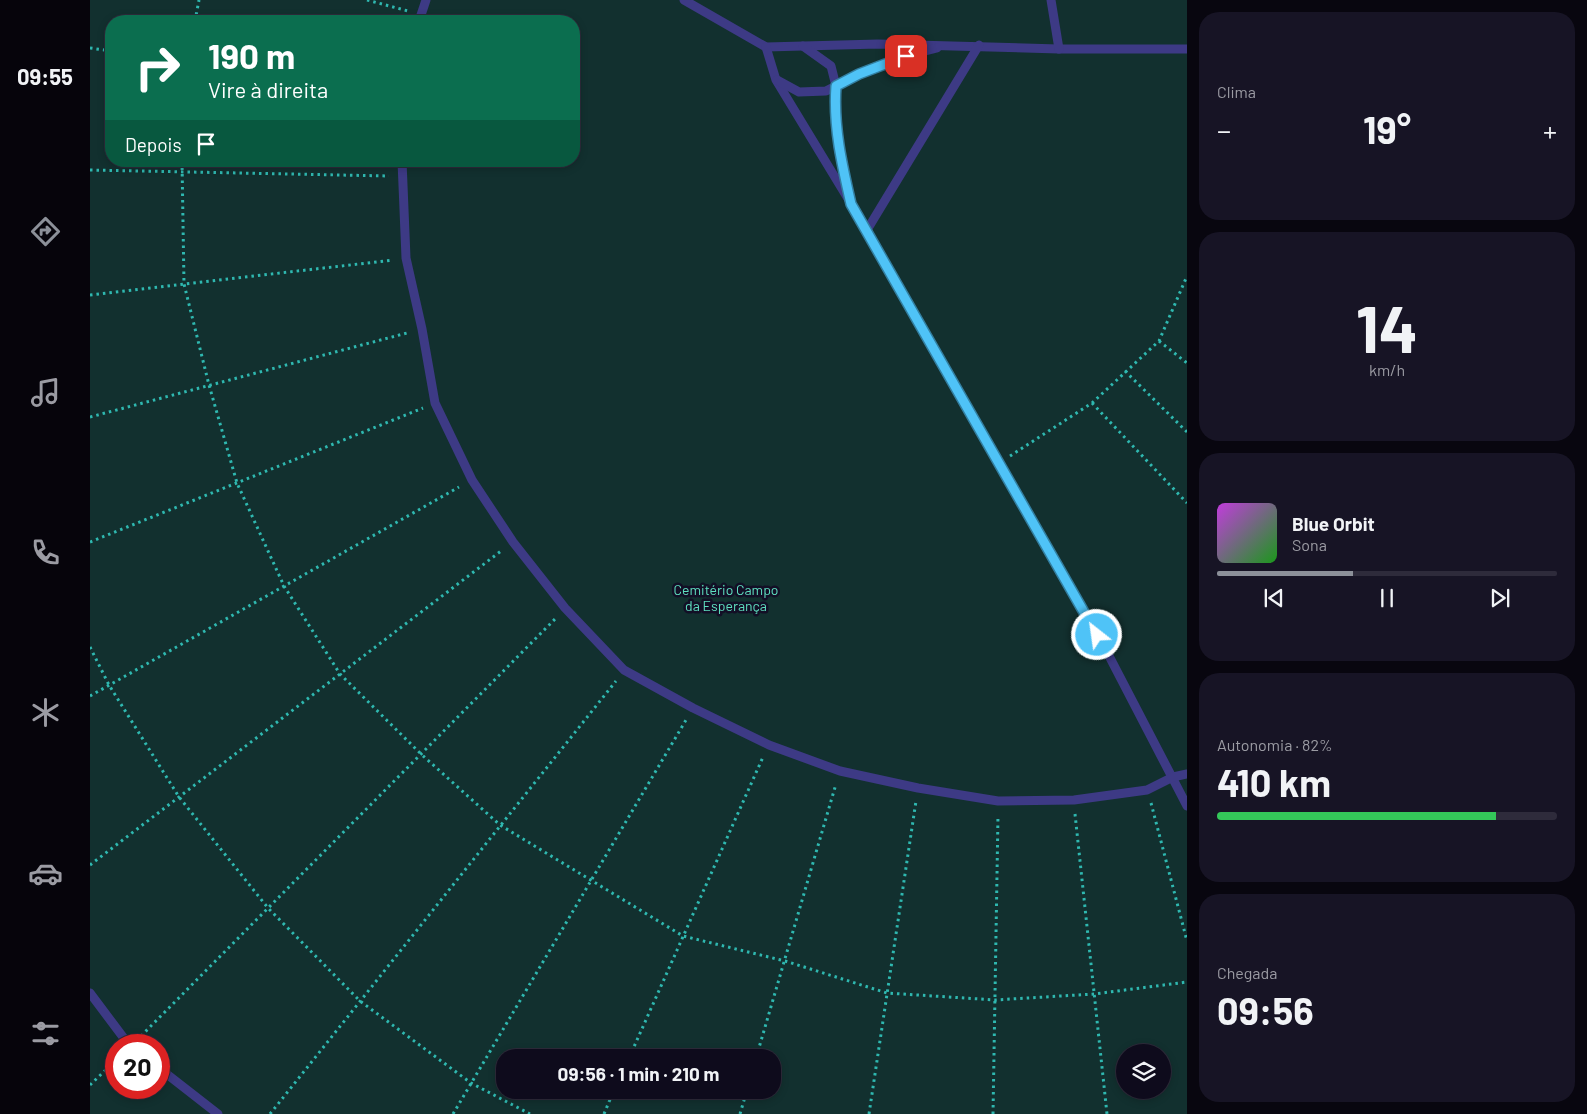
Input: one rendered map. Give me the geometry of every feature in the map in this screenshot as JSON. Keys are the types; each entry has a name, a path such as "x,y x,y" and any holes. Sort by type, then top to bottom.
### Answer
{"lane":[{"path":"421,15 426,0"},
{"path":"684,0 766,46 878,44 1187,49"},
{"path":"1050,0 1059,48"},
{"path":"776,80 799,92 826,91 859,74 906,56 950,45"},
{"path":"766,46 776,80 867,230 1107,652 1187,806"},
{"path":"803,46 831,66 836,86 835,102 838,147 851,204"},
{"path":"867,230 979,46"},
{"path":"402,167 406,258 422,329 435,403 472,480 514,542 565,608 624,670 693,708 768,745 840,771 918,788 998,802 1074,800 1147,790 1173,777 1187,774"},
{"path":"90,994 121,1034"},
{"path":"170,1077 218,1114"}],"path":[{"path":"196,15 199,0"},
{"path":"367,0 411,15"},
{"path":"90,48 105,50"},
{"path":"182,167 184,284 209,385 237,483 284,586 340,674 421,754 500,825 683,936 784,961 887,993 995,1000 1094,994 1187,982"},
{"path":"90,170 402,177"},
{"path":"90,295 406,258"},
{"path":"998,463 1092,403 1159,341 1187,276"},
{"path":"90,417 422,329"},
{"path":"1159,341 1187,363"},
{"path":"1124,372 1187,432"},
{"path":"90,542 435,403"},
{"path":"1092,403 1187,503"},
{"path":"90,696 472,480"},
{"path":"90,865 514,542"},
{"path":"143,1034 565,608"},
{"path":"90,647 109,685 179,797 268,908 360,1001 471,1083 530,1114"},
{"path":"270,1114 624,670"},
{"path":"453,1114 693,708"},
{"path":"633,1049 768,745"},
{"path":"759,1049 840,771"},
{"path":"869,1114 918,788"},
{"path":"1147,790 1187,941"},
{"path":"1074,800 1107,1114"},
{"path":"993,1114 998,802"},
{"path":"90,1085 105,1071"},
{"path":"604,1114 610,1099"},
{"path":"740,1114 744,1099"}],"green space":[{"name":"Cemitério Campo da Esperança","path":"90,0 1187,0 1187,1114 90,1114"}],"route":[{"path":"906,56 859,74 836,86 835,102 838,147 851,204 1097,635"}]}
